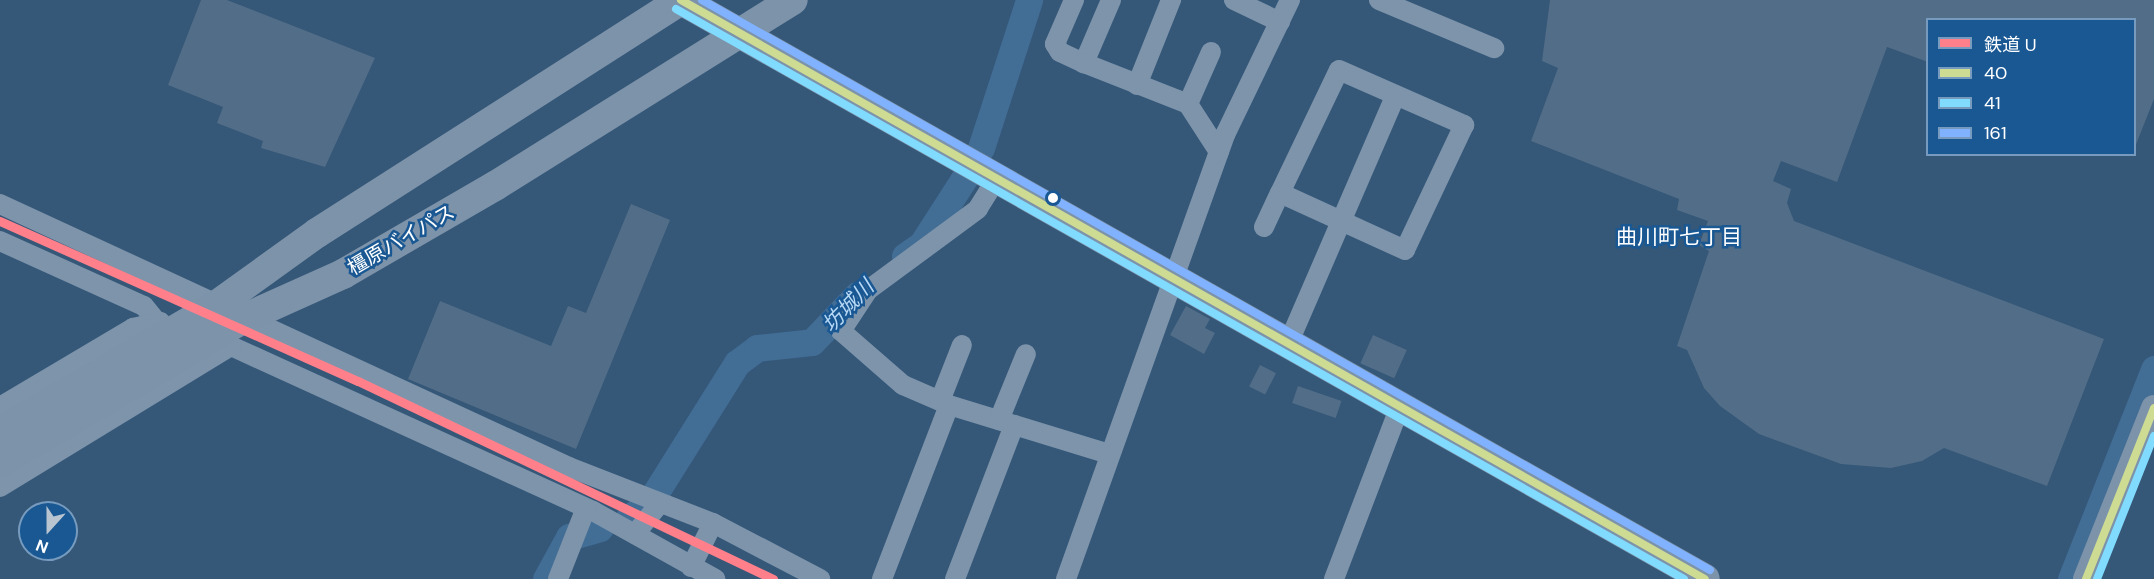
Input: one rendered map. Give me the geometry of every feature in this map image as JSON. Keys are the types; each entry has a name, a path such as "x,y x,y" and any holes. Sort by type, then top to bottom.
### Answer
{"highway":[{"name":"橿原バイパス","path":"0,432 163,327 228,326 317,233 682,0"},
{"path":"682,0 846,90 1399,409 1705,579"},
{"name":"橿原バイパス","path":"0,462 228,326 343,274 414,233 793,0"},
{"path":"793,0 786,22 790,38 828,67 846,90"}],"main road":[{"path":"2086,579 2154,408"}],"street":[{"path":"1074,0 1055,44 1060,52 1188,104 1219,152"},
{"path":"1137,85 1171,0"},
{"path":"1234,0 1280,22"},
{"path":"1066,579 1219,152 1290,0"},
{"path":"1379,0 1494,48"},
{"path":"1084,63 1107,1"},
{"path":"1188,104 1211,52"},
{"path":"1264,227 1280,193 1339,70 1464,125 1405,250 1280,193"},
{"path":"1287,344 1339,220 1396,95"},
{"path":"997,178 978,209 868,290 841,331 903,385 944,403 1109,454"},
{"path":"0,204 156,278 228,326 586,508 715,579"},
{"path":"0,241 136,302 163,327"},
{"path":"0,487 228,326"},
{"path":"228,326 713,523 819,579"},
{"path":"0,408 133,328 163,327"},
{"path":"882,579 962,345"},
{"path":"955,579 1026,354"},
{"path":"1334,579 1399,409"},
{"path":"635,534 660,503"},
{"path":"558,579 586,508"},
{"path":"691,567 713,523"}],"building":[{"path":"201,0 227,0 375,58 325,167 261,148 263,141 217,123 223,107 168,85"},
{"path":"1550,0 2154,0 2154,99 2136,144 2136,18 1926,18 1926,61 1887,47 1837,182 1781,161 1773,181 1791,189 1787,203 1794,221 2104,339 2047,486 1944,448 1922,461 1891,468 1841,464 1759,434 1720,406 1704,388 1687,350 1677,346 1709,251 1699,245 1708,221 1677,210 1679,199 1531,141 1558,68 1542,61"},
{"path":"631,204 670,220 576,449 408,379 440,301 551,346 568,306 586,313"},
{"path":"1186,306 1210,319 1205,328 1215,333 1204,354 1170,335"},
{"path":"1373,335 1407,350 1394,378 1360,363"},
{"path":"1260,365 1276,373 1265,395 1249,386"},
{"path":"1298,386 1341,401 1336,418 1292,403"}],"waterway":[{"name":"坊城川","path":"981,148 1029,0"},
{"name":"坊城川","path":"905,256 922,244 965,177"},
{"name":"坊城川","path":"656,492 737,363 757,348 812,342 857,295"},
{"path":"2071,579 2154,369"},
{"name":"坊城川","path":"629,518 643,507"},
{"name":"坊城川","path":"546,579 569,537 600,528"}],"rail line":[{"name":"U","path":"0,221 358,381 773,579"}],"transit line":[{"name":"40","path":"681,0 1705,579"},
{"name":"161","path":"702,0 1710,570"},
{"name":"41","path":"676,9 1684,579"},
{"name":"40","path":"2086,579 2154,408"},
{"name":"41","path":"2097,579 2154,436"}],"district":[{"name":"曲川町七丁目","path":"1679,237"}]}
